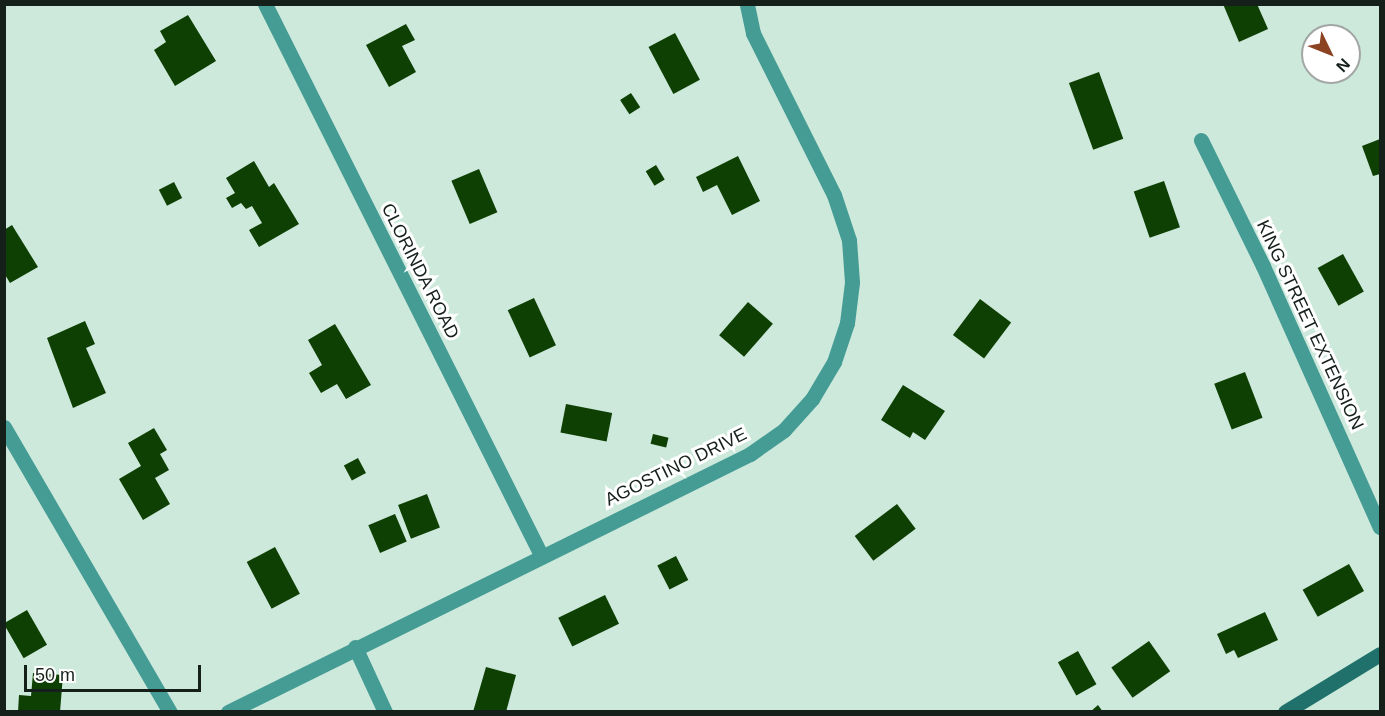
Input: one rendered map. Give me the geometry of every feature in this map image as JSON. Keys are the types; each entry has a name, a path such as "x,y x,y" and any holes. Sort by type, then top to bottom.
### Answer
{"street":[{"name":"CLORINDA ROAD","path":"265,4 541,555"},
{"name":"AGOSTINO DRIVE","path":"228,711 768,443 812,399 841,343 852,282 844,220 804,130 753,33 747,4"},
{"name":"KING STREET EXTENSION","path":"1201,140 1263,266 1380,527"},
{"path":"4,428 170,711"},
{"path":"355,647 385,711"},
{"path":"1285,711 1380,654"}],"building":[{"path":"1223,4 1257,4 1268,29 1239,42"},
{"path":"188,15 216,61 175,86 154,50 166,42 160,31"},
{"path":"406,24 415,40 402,46 416,72 389,87 366,45"},
{"path":"675,33 700,80 673,94 649,47"},
{"path":"1099,72 1123,139 1093,150 1069,83"},
{"path":"631,93 640,107 629,114 620,100"},
{"path":"1380,139 1380,174 1373,176 1362,146"},
{"path":"738,156 760,201 732,215 717,185 703,192 696,177"},
{"path":"254,161 269,187 274,183 299,224 259,247 249,230 262,223 252,206 246,209 241,203 232,208 226,198 235,193 226,178"},
{"path":"656,165 665,180 654,186 646,171"},
{"path":"479,169 497,212 470,224 451,181"},
{"path":"1164,181 1180,227 1150,238 1134,191"},
{"path":"174,182 182,198 167,206 159,190"},
{"path":"12,225 38,267 10,283 4,273 4,230"},
{"path":"1343,254 1364,292 1338,306 1318,268"},
{"path":"534,298 556,345 530,357 508,310"},
{"path":"980,299 1011,322 984,358 953,335"},
{"path":"748,302 773,324 744,357 719,335"},
{"path":"85,321 95,344 86,348 106,393 73,408 47,338"},
{"path":"335,324 371,385 346,399 337,384 321,393 309,373 322,365 308,340"},
{"path":"1245,372 1263,418 1232,430 1214,384"},
{"path":"903,385 945,411 925,440 913,432 910,438 881,420"},
{"path":"566,404 612,413 607,441 560,432"},
{"path":"154,428 167,450 160,454 169,470 155,478 170,504 143,520 119,479 141,466 128,443"},
{"path":"653,434 669,438 666,448 651,444"},
{"path":"358,458 366,473 352,481 344,466"},
{"path":"427,494 440,528 411,539 398,505"},
{"path":"897,504 916,529 873,561 855,536"},
{"path":"395,514 407,542 380,553 368,525"},
{"path":"275,547 300,594 272,609 247,562"},
{"path":"676,556 688,580 670,590 657,566"},
{"path":"1349,564 1364,591 1318,617 1303,590"},
{"path":"605,595 619,624 572,647 558,618"},
{"path":"27,610 47,645 24,658 4,623"},
{"path":"1265,612 1278,640 1238,658 1234,650 1226,654 1217,634"},
{"path":"1149,641 1170,671 1133,698 1111,667"},
{"path":"1078,651 1096,684 1076,695 1058,662"},
{"path":"486,667 516,675 506,712 473,712"},
{"path":"33,673 63,675 60,712 18,712 19,695 31,696"},
{"path":"1098,705 1103,712 1090,712"}]}
